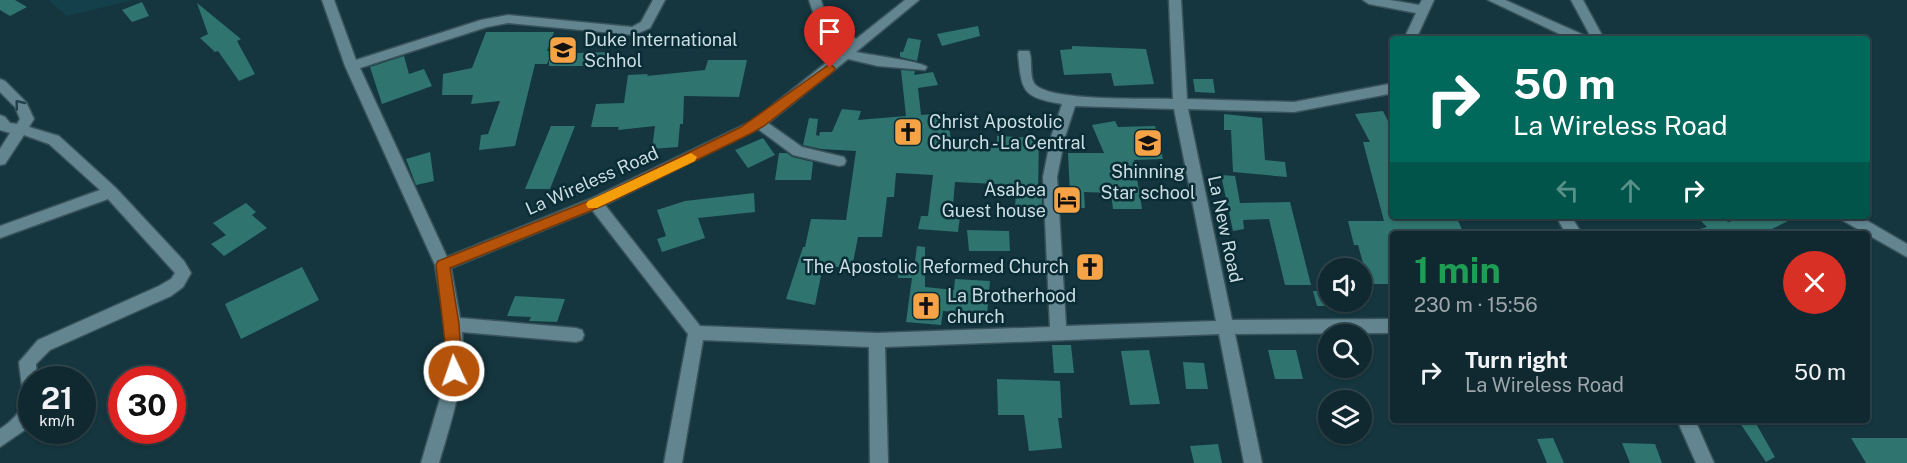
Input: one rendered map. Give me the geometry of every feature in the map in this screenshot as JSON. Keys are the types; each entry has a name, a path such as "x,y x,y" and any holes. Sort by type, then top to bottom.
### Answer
{"street":[{"path":"328,0 352,66 443,265 452,324 454,371 445,414 430,463"},
{"path":"352,66 485,23 508,19 634,31 646,25 659,0"},
{"path":"815,0 821,21 851,50 878,62 920,67"},
{"name":"La Wireless Road","path":"443,265 595,203 759,123 913,0"},
{"name":"La New Road","path":"1175,0 1180,103 1253,463"},
{"path":"1369,0 1426,5 1411,36"},
{"path":"1494,0 1574,36"},
{"path":"1577,0 1596,36"},
{"path":"1024,54 1028,85 1041,96 1070,101 1294,107 1390,89"},
{"path":"0,84 25,111 27,119 0,160"},
{"path":"1058,335 1050,177 1058,137 1070,101"},
{"path":"0,120 6,128 21,129 54,140 111,192 179,265 183,273 177,283 165,291 44,345 27,362 27,366"},
{"path":"759,123 798,151 839,161"},
{"path":"1,231 111,192"},
{"path":"595,203 696,333 673,463"},
{"path":"1852,219 1907,251"},
{"path":"452,324 576,335"},
{"path":"696,333 877,340 1226,327 1390,326"},
{"path":"877,340 879,463"},
{"path":"1688,423 1705,463"},
{"path":"0,439 18,426"}],"shaded area":[{"path":"49,0 133,0 67,16"}],"building":[{"path":"0,0 15,0 27,7 10,16 0,10"},
{"path":"142,2 149,16 132,22 122,10"},
{"path":"197,3 241,39 237,41 255,74 239,81 218,51 215,52 200,38 208,34"},
{"path":"978,26 980,36 942,46 937,34"},
{"path":"486,32 554,32 547,51 551,51 550,54 610,52 609,66 549,66 549,59 547,64 535,64 515,146 479,150 481,135 488,134 500,101 471,104 473,95 442,95 443,74 472,68"},
{"path":"908,38 921,40 917,61 900,57 900,52 903,52"},
{"path":"1072,46 1146,49 1154,84 1114,86 1111,73 1064,75 1060,50 1072,49"},
{"path":"404,56 409,74 424,69 432,86 382,104 370,67"},
{"path":"708,60 747,60 739,97 684,96 683,124 680,124 678,147 652,149 655,126 618,130 619,127 591,127 596,104 624,103 628,75 648,74 647,76 705,70"},
{"path":"901,70 915,71 914,75 933,72 938,85 918,88 921,115 947,113 952,146 997,148 997,136 1039,138 1038,193 1042,193 1042,208 1032,208 1032,215 1015,214 1016,185 955,182 952,216 960,217 958,232 918,229 921,216 928,216 933,175 896,173 894,197 887,197 882,237 858,237 852,268 823,266 815,305 786,299 803,247 805,247 811,219 846,220 856,151 821,149 803,145 809,118 818,119 816,135 819,136 820,132 832,132 842,109 861,111 858,120 906,116"},
{"path":"1193,79 1213,79 1215,93 1195,92"},
{"path":"1383,111 1390,125 1390,219 1457,219 1463,231 1390,231 1390,284 1372,284 1372,258 1362,258 1358,245 1354,245 1348,221 1384,221 1363,142 1370,142 1355,114"},
{"path":"1224,114 1262,118 1265,160 1285,162 1287,177 1233,172 1231,130 1224,130"},
{"path":"1115,121 1118,127 1155,126 1163,159 1134,160 1142,209 1113,209 1111,193 1084,192 1085,208 1061,208 1060,194 1070,194 1068,153 1104,153 1092,125"},
{"path":"551,126 575,126 550,189 525,189"},
{"path":"763,138 775,155 748,168 735,150"},
{"path":"430,152 434,181 416,185 406,159"},
{"path":"779,153 787,153 792,157 813,162 811,180 775,180"},
{"path":"1221,175 1235,176 1240,203 1290,202 1311,285 1285,285 1269,219 1243,220 1244,229 1233,231"},
{"path":"754,193 755,212 698,218 705,238 662,252 657,239 666,236 657,210 685,201"},
{"path":"246,203 256,212 252,215 267,228 224,256 211,244 226,235 213,223"},
{"path":"1699,219 1725,219 1728,222 1740,219 1792,219 1772,229 1774,231 1700,231 1700,229 1707,227"},
{"path":"967,230 1009,231 1010,251 969,251"},
{"path":"917,246 925,247 925,287 954,290 955,279 990,281 987,315 943,311 941,325 906,322 912,278 898,278 899,261 915,261"},
{"path":"302,267 319,300 241,339 225,304"},
{"path":"1313,291 1318,291 1317,306"},
{"path":"515,296 565,299 557,322 529,321 531,317 507,316"},
{"path":"1052,345 1071,345 1074,373 1054,373"},
{"path":"1149,350 1160,404 1130,405 1121,351"},
{"path":"1268,350 1296,350 1303,379 1275,379"},
{"path":"1183,362 1204,363 1208,389 1186,389"},
{"path":"997,379 1060,381 1062,418 1058,418 1062,448 1029,451 1024,415 998,415"},
{"path":"1740,423 1756,423 1775,457 1766,462"},
{"path":"1553,438 1564,463 1547,463 1537,439"},
{"path":"1851,438 1907,438 1907,463 1866,463"},
{"path":"1622,443 1655,444 1662,463 1630,463"},
{"path":"1218,444 1222,463 1194,463 1190,446"}],"slow traffic":[{"path":"593,204 691,157"}],"place":[{"name":"Duke International Schhol","path":"563,50"},
{"name":"Christ Apostolic Church - La Central","path":"908,132"},
{"name":"Shinning Star school","path":"1148,143"},
{"name":"Asabea Guest house","path":"1067,200"},
{"name":"The Apostolic Reformed Church","path":"1090,267"},
{"name":"La Brotherhood church","path":"926,306"}],"route":[{"path":"454,371 452,324 443,265 595,203 746,131 830,68"}]}
